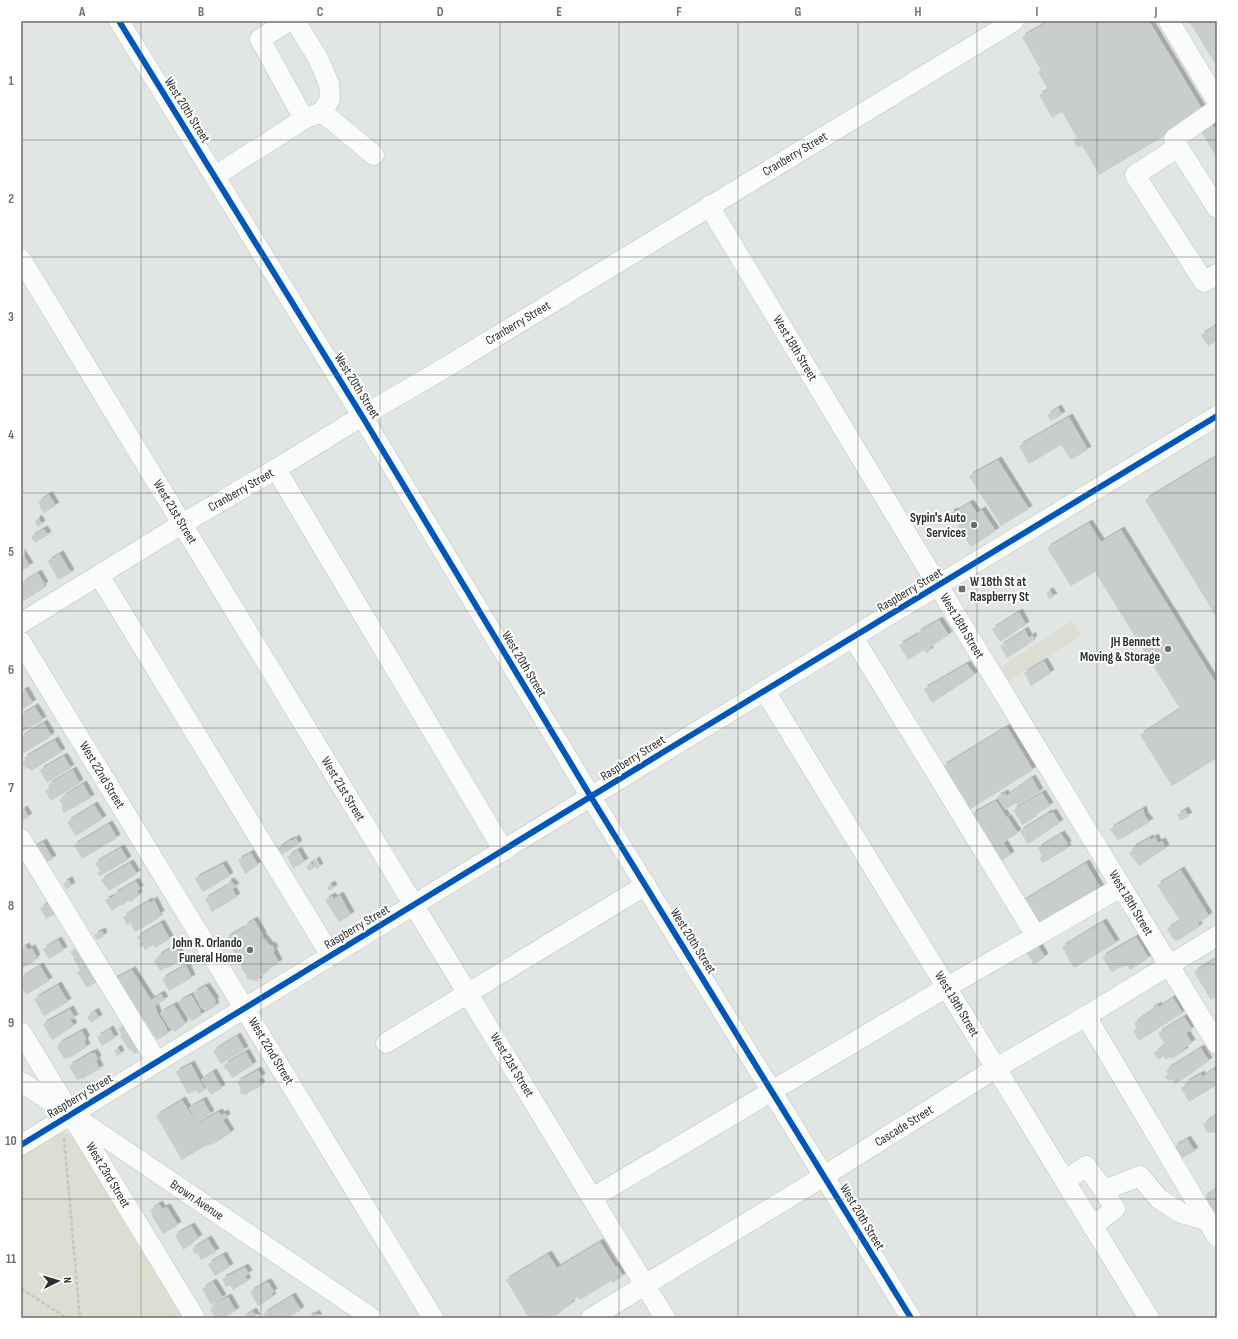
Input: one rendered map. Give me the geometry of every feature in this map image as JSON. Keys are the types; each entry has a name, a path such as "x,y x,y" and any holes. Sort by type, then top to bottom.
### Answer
{"street":[{"name":"West 20th Street","path":"119,21 362,416 592,797 911,1318"},
{"path":"289,21 260,39 313,116 374,155"},
{"path":"215,176 313,116 330,98 329,84 318,58 295,21"},
{"name":"Cranberry Street","path":"21,623 1014,21"},
{"path":"1169,21 1217,101"},
{"path":"1217,109 1174,138 1178,147 1217,208"},
{"path":"1178,147 1135,175 1204,282 1217,274"},
{"name":"West 18th Street","path":"709,206 1217,1044"},
{"name":"West 21st Street","path":"21,259 665,1318"},
{"name":"Raspberry Street","path":"21,1145 853,637 1216,418"},
{"path":"276,469 504,851"},
{"path":"99,575 330,956"},
{"path":"853,637 1036,936"},
{"name":"West 22nd Street","path":"21,642 433,1318"},
{"name":"West 19th Street","path":"766,691 1149,1318"},
{"path":"21,839 157,1062"},
{"path":"386,1043 646,885"},
{"path":"592,1198 947,987 1121,887"},
{"name":"Cascade Street","path":"591,1318 824,1176 996,1068 1086,1016 1217,936"},
{"path":"1086,1016 1212,1229"},
{"name":"West 23rd Street","path":"21,1032 195,1318"},
{"name":"Brown Avenue","path":"21,1082 71,1114 372,1318"},
{"path":"1065,1181 1086,1166 1104,1190 1115,1209 1092,1226"},
{"path":"1104,1190 1140,1176 1159,1199 1181,1213 1212,1229"}],"path":[{"path":"64,1138 80,1318"},
{"path":"21,1289 67,1318"},
{"path":"168,1318 174,1314"}],"shaded area":[{"path":"1072,621 1082,635 1009,681 1001,667"},
{"path":"62,1132 67,1133 72,1137 183,1318 21,1318 21,1157"}],"building":[{"path":"1049,21 1149,21 1204,112 1099,175 1082,145 1078,148 1073,140 1077,138 1062,112 1052,118 1039,95 1048,90 1038,72 1041,70 1022,37"},
{"path":"1189,21 1217,21 1217,67"},
{"path":"1210,121 1217,132 1217,158 1199,128"},
{"path":"1217,325 1217,341 1208,346 1201,335"},
{"path":"1058,408 1062,415 1051,421 1047,415"},
{"path":"1069,417 1088,450 1071,460 1061,445 1029,464 1019,446"},
{"path":"1217,456 1217,618 1145,500"},
{"path":"998,460 1029,509 1001,526 969,476"},
{"path":"49,495 56,506 43,513 38,502"},
{"path":"970,503 977,513 982,510 996,531 971,547 950,513 955,512"},
{"path":"38,518 42,524 38,527 35,522"},
{"path":"1089,523 1101,542 1121,530 1217,685 1217,758 1172,786 1140,735 1180,709 1095,572 1071,586 1047,548"},
{"path":"44,529 48,535 35,543 31,537"},
{"path":"21,552 30,566 21,571"},
{"path":"60,554 71,573 58,580 48,561"},
{"path":"38,573 45,585 42,587 43,589 22,602 21,584"},
{"path":"1050,591 1054,597 1049,599 1046,593"},
{"path":"1019,612 1026,625 1000,642 992,629"},
{"path":"939,620 949,635 929,648 930,651 926,653 924,650 908,660 899,645"},
{"path":"1025,630 1029,638 1032,635 1034,639 1031,641 1032,642 1007,658 1000,646"},
{"path":"1044,661 1051,673 1031,686 1024,673"},
{"path":"967,664 975,675 932,703 924,689"},
{"path":"25,690 33,703 21,710 21,692"},
{"path":"35,707 43,720 21,733 21,715"},
{"path":"44,723 51,735 49,738 22,754 21,737"},
{"path":"1007,727 1033,770 969,810 943,766"},
{"path":"55,740 62,752 31,771 29,768 26,769 22,762 25,760 24,758"},
{"path":"64,756 71,768 47,783 40,770"},
{"path":"73,770 80,783 51,801 45,791 50,788 48,785"},
{"path":"1032,778 1040,792 1018,805 1016,803 1005,810 997,797 1005,793 1006,796"},
{"path":"83,784 91,798 64,813 61,807 63,806 59,800"},
{"path":"1042,793 1050,806 1032,817 1033,819 1022,825 1013,810"},
{"path":"996,801 1007,818 979,834 972,814"},
{"path":"94,805 103,819 76,836 67,822"},
{"path":"24,809 29,817 22,821 21,811"},
{"path":"1143,809 1145,816 1150,822 1118,840 1110,829"},
{"path":"1185,810 1189,816 1180,821 1177,815"},
{"path":"1053,812 1060,823 1028,844 1020,831"},
{"path":"1008,818 1018,833 991,850 982,834"},
{"path":"109,824 117,838 82,859 74,845"},
{"path":"1061,834 1068,844 1066,846 1068,848 1043,863 1039,858 1042,856 1038,848"},
{"path":"1155,837 1158,843 1162,841 1166,848 1139,866 1129,853 1133,850 1132,848 1150,838 1151,840"},
{"path":"296,838 299,844 282,855 278,848"},
{"path":"43,842 53,859 41,865 31,849"},
{"path":"1004,843 1011,855 998,863 991,850"},
{"path":"121,848 128,860 99,876 97,872 100,871 95,863"},
{"path":"298,850 305,862 293,868 287,857"},
{"path":"251,853 258,865 245,874 238,860"},
{"path":"316,860 320,867 316,869 313,862"},
{"path":"130,863 137,874 109,891 101,880"},
{"path":"311,863 315,868 309,871 306,867"},
{"path":"1086,863 1101,889 1037,928 1020,903"},
{"path":"223,864 230,876 203,892 195,879"},
{"path":"1181,870 1209,916 1198,923 1199,927 1177,941 1173,939 1167,929 1180,921 1157,885"},
{"path":"69,880 72,886 66,889 63,883"},
{"path":"136,881 140,889 137,891 139,895 131,902 128,901 112,911 105,900 115,896 114,894"},
{"path":"231,881 236,887 232,889 237,897 212,912 205,899 228,885 227,883"},
{"path":"331,884 334,888 329,891 327,887"},
{"path":"340,895 351,915 339,922 325,900 332,896 334,899"},
{"path":"55,900 60,911 46,919 40,908"},
{"path":"154,900 161,914 158,916 159,918 135,932 130,923 127,925 123,917 149,901 150,903"},
{"path":"254,920 264,939 270,946 272,945 275,950 273,951 279,963 265,971 266,973 258,978 259,982 247,979 226,938"},
{"path":"1103,922 1116,943 1074,968 1062,947"},
{"path":"161,923 170,939 155,948 153,945 145,950 143,946 141,947 138,944 141,942 137,937"},
{"path":"102,931 104,936 97,940 94,935"},
{"path":"1136,937 1149,958 1130,970 1127,965 1112,972 1102,957"},
{"path":"58,940 64,950 49,959 43,949"},
{"path":"1036,942 1045,957 1034,965 1024,949"},
{"path":"26,946 28,950 32,948 37,958 34,960 35,961 21,969 21,949"},
{"path":"175,946 183,959 160,971 154,961 158,956"},
{"path":"77,947 81,953 74,957 70,952"},
{"path":"85,952 92,962 80,970 73,958"},
{"path":"1217,958 1217,997 1211,1000 1194,972"},
{"path":"93,963 102,979 87,988 77,972"},
{"path":"186,965 192,978 169,991 162,979"},
{"path":"40,966 49,981 26,995 21,986 21,978"},
{"path":"132,970 155,1006 169,1033 157,1040 145,1021 139,1024 111,981"},
{"path":"58,985 68,1002 44,1016 34,999"},
{"path":"206,986 216,1001 214,1002 216,1006 206,1012 204,1008 202,1009 193,993"},
{"path":"161,994 165,1000 155,1006 151,1000"},
{"path":"191,995 202,1015 191,1021 178,1002"},
{"path":"1173,998 1183,1013 1139,1041 1133,1031 1140,1026 1139,1025 1136,1027 1134,1023 1151,1011 1150,1010 1158,1005 1159,1007"},
{"path":"174,1005 185,1023 174,1032 172,1028 170,1029 160,1013"},
{"path":"70,1009 75,1018 70,1020 74,1026 52,1040 43,1024"},
{"path":"95,1011 99,1018 91,1023 87,1017"},
{"path":"1184,1017 1192,1029 1186,1033 1192,1043 1184,1048 1185,1051 1171,1059 1170,1057 1165,1060 1164,1056 1158,1060 1154,1053 1165,1045 1158,1033"},
{"path":"128,1022 141,1052 134,1054 132,1050 130,1051 120,1036 122,1035 118,1029"},
{"path":"110,1029 115,1038 102,1046 97,1037"},
{"path":"82,1031 86,1038 84,1041 87,1047 70,1058 64,1059 57,1046"},
{"path":"237,1036 245,1050 221,1064 213,1051"},
{"path":"118,1048 121,1054 117,1056 114,1051"},
{"path":"1201,1048 1209,1061 1175,1084 1172,1079 1168,1081 1165,1076 1168,1075 1166,1070"},
{"path":"94,1052 98,1059 96,1061 100,1069 82,1079 77,1080 69,1066"},
{"path":"246,1052 253,1065 232,1078 227,1069 225,1070 224,1065"},
{"path":"191,1064 205,1090 198,1094 196,1090 188,1094 176,1072"},
{"path":"1214,1069 1217,1075 1217,1085 1189,1102 1181,1088 1186,1085 1185,1083 1201,1074 1202,1077"},
{"path":"258,1070 262,1077 258,1080 262,1085 245,1095 242,1095 239,1090 241,1089 237,1082"},
{"path":"213,1072 222,1088 211,1095 201,1080"},
{"path":"182,1100 197,1124 219,1112 221,1115 225,1113 227,1117 223,1120 231,1133 210,1146 209,1144 182,1160 156,1116"},
{"path":"203,1100 211,1114 197,1123 189,1108"},
{"path":"1217,1114 1217,1131 1214,1133 1207,1132 1203,1124"},
{"path":"1187,1139 1195,1151 1181,1159 1174,1147"},
{"path":"1216,1189 1217,1209 1212,1212 1203,1198"},
{"path":"159,1204 162,1209 167,1207 178,1225 163,1234 150,1210"},
{"path":"191,1226 199,1238 183,1250 175,1235"},
{"path":"208,1239 216,1252 201,1260 197,1253 195,1254 192,1249"},
{"path":"600,1242 623,1276 613,1283 611,1281 580,1300 578,1297 570,1302 572,1304 560,1311 561,1312 554,1317 553,1315 549,1318 529,1318 506,1280 548,1254 557,1268"},
{"path":"223,1255 230,1267 215,1276 208,1264"},
{"path":"245,1267 249,1274 245,1276 248,1281 233,1290 230,1285 226,1287 222,1279"},
{"path":"213,1282 223,1298 211,1305 202,1289"},
{"path":"268,1282 274,1292 271,1294 273,1297 258,1306 250,1292"},
{"path":"292,1296 301,1310 288,1318 266,1318 263,1314"},
{"path":"228,1297 236,1311 224,1318 215,1318 210,1309 213,1307 211,1306"},
{"path":"253,1311 257,1318 242,1318"},
{"path":"316,1313 319,1318 307,1318 312,1315 313,1316"}],"cycle path":[{"path":"119,21 362,416 591,797 911,1318"},
{"path":"21,1145 1217,416"}],"place":[{"name":"Sypin's Auto Services","path":"974,525"},
{"name":"W 18th St at Raspberry St","path":"962,589"},
{"name":"JH Bennett Moving & Storage","path":"1168,649"},
{"name":"John R. Orlando Funeral Home","path":"250,950"}]}
